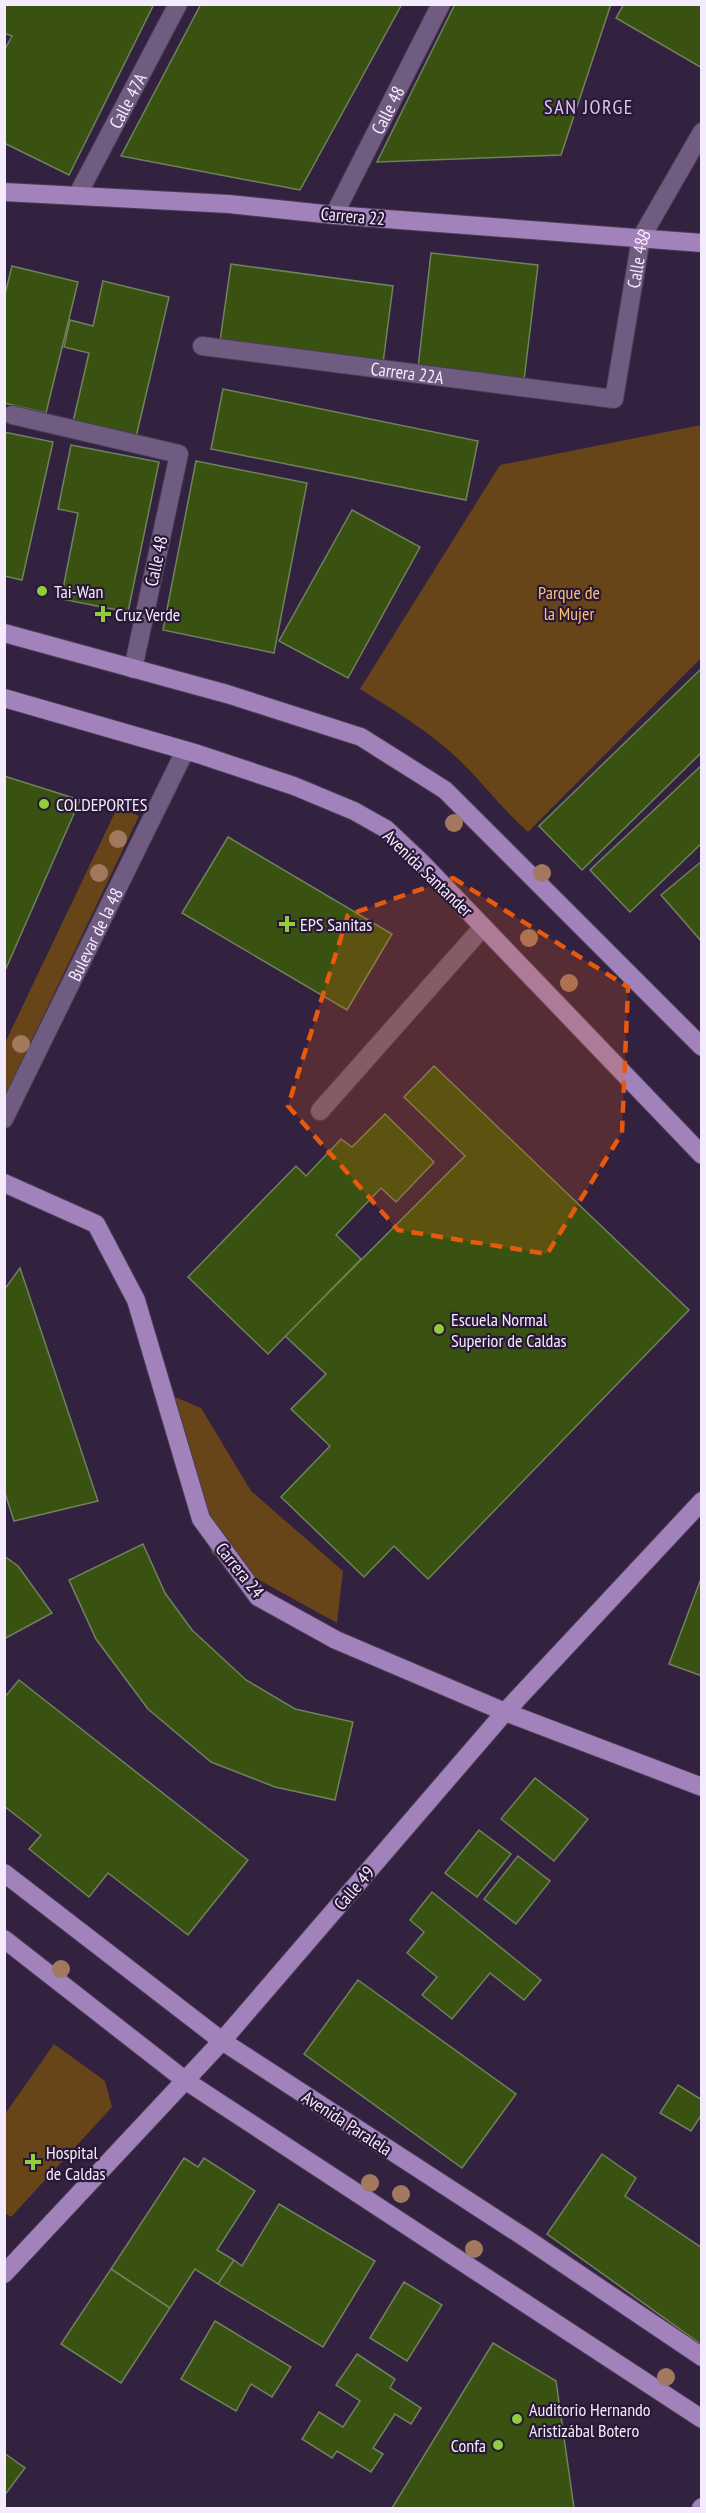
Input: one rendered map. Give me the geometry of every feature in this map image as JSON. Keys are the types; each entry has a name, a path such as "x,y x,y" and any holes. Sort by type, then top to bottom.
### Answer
{"main road":[{"name":"Carrera 22","path":"4,192 229,204 334,215 702,243"},
{"path":"4,633 227,694 361,737 446,790 702,1047"},
{"name":"Avenida Santander","path":"4,698 185,751 294,786 354,811 386,829 702,1155"},
{"name":"Carrera 24","path":"4,1183 96,1224 136,1300 201,1520 258,1597 336,1640 505,1712 702,1787"},
{"name":"Calle 49","path":"4,2274 186,2081 505,1712 702,1501"},
{"name":"Avenida Paralela","path":"4,1873 222,2041 524,2237 702,2357"},
{"path":"4,1939 186,2081 702,2419"}],"street":[{"name":"Calle 47A","path":"77,196 178,4"},
{"name":"Calle 48","path":"334,215 441,4"},
{"name":"Calle 48B","path":"614,399 641,238 702,132"},
{"name":"Carrera 22A","path":"202,346 614,399"},
{"name":"Calle 48","path":"12,415 179,454 133,669"},
{"name":"Bulevar de la 48","path":"4,1119 185,751"},
{"path":"320,1111 483,927"}],"highlighted area":[{"path":"453,878 628,987 622,1133 547,1254 398,1230 288,1106 348,915"}],"green space":[{"name":"Parque de la Mujer","path":"701,425 701,658 528,832 464,764 443,746 360,689 500,465"},
{"path":"118,806 139,816 5,1096 5,1043"},
{"path":"156,1389 201,1408 251,1491 343,1571 337,1623 212,1554"},
{"name":"Hospital de Caldas","path":"54,2044 105,2081 112,2107 11,2217 5,2213 5,2114"}],"building":[{"path":"4,4 154,4 69,175 4,143 4,51 12,36 4,33"},
{"path":"201,4 402,4 300,190 121,156"},
{"path":"455,4 611,4 561,155 377,162"},
{"path":"624,4 702,4 702,68 616,18"},
{"path":"431,253 538,265 524,380 418,368"},
{"path":"231,264 393,286 383,363 220,341"},
{"path":"12,266 78,282 46,413 4,403 4,298"},
{"path":"103,281 169,297 136,437 73,422 89,353 64,347 70,320 93,326"},
{"path":"223,389 478,441 466,500 211,449"},
{"path":"4,432 53,442 22,580 4,576"},
{"path":"71,445 159,462 128,612 61,599 78,513 58,509"},
{"path":"196,461 307,483 274,653 163,630"},
{"path":"352,510 420,547 348,678 279,641"},
{"path":"702,668 702,752 582,870 539,826"},
{"path":"702,765 702,843 630,912 590,870"},
{"path":"4,776 80,800 4,973"},
{"name":"EPS Sanitas","path":"228,837 392,934 347,1010 182,913"},
{"path":"702,861 702,942 661,895"},
{"path":"434,1066 689,1310 428,1579 394,1546 364,1577 281,1497 330,1446 291,1409 326,1374 285,1336 465,1156 404,1097"},
{"path":"385,1114 434,1162 396,1202 381,1188 336,1235 361,1259 268,1354 188,1277 296,1166 306,1176 341,1139 352,1147"},
{"path":"20,1268 98,1501 14,1521 4,1490 4,1290"},
{"path":"143,1544 165,1593 192,1630 246,1680 295,1709 353,1722 335,1800 275,1787 211,1762 148,1709 96,1639 69,1580"},
{"path":"4,1556 18,1566 52,1613 4,1639"},
{"path":"702,1576 702,1676 669,1664"},
{"path":"19,1680 248,1860 188,1935 108,1873 89,1897 29,1849 41,1835 4,1806 4,1698"},
{"path":"535,1778 588,1819 554,1861 501,1819"},
{"path":"479,1830 511,1854 477,1897 445,1873"},
{"path":"518,1856 550,1881 516,1924 484,1899"},
{"path":"432,1892 541,1980 524,2000 490,1973 452,2019 422,1995 437,1977 407,1953 424,1932 410,1920"},
{"path":"358,1980 516,2094 462,2168 304,2054"},
{"path":"678,2085 702,2100 702,2114 691,2131 660,2113"},
{"path":"602,2154 636,2178 625,2196 702,2248 702,2345 547,2234"},
{"path":"184,2158 198,2167 204,2158 255,2191 217,2250 234,2260 218,2284 195,2269 170,2308 111,2269"},
{"path":"279,2204 375,2261 323,2347 218,2284 234,2260 242,2266"},
{"path":"111,2269 170,2308 121,2383 61,2344"},
{"path":"404,2282 442,2305 407,2361 370,2338"},
{"path":"215,2321 291,2367 272,2397 251,2384 236,2411 181,2379"},
{"name":"Confa","path":"493,2343 556,2381 574,2508 392,2508"},
{"path":"357,2354 395,2379 390,2388 421,2408 411,2424 395,2414 373,2448 383,2454 371,2472 337,2451 332,2458 302,2439 319,2412 343,2427 360,2401 336,2385"},
{"path":"4,2453 25,2468 4,2496"}],"place":[{"name":"Tai-Wan","path":"42,591"},
{"name":"Cruz Verde","path":"103,614"},
{"name":"COLDEPORTES","path":"44,804"},
{"name":"EPS Sanitas","path":"287,924"},
{"name":"Escuela Normal Superior de Caldas","path":"439,1329"},
{"name":"Hospital de Caldas","path":"33,2162"},
{"name":"Auditorio Hernando Aristizábal Botero","path":"517,2419"},
{"name":"Confa","path":"498,2445"}],"district":[{"name":"SAN JORGE","path":"589,107"}]}
